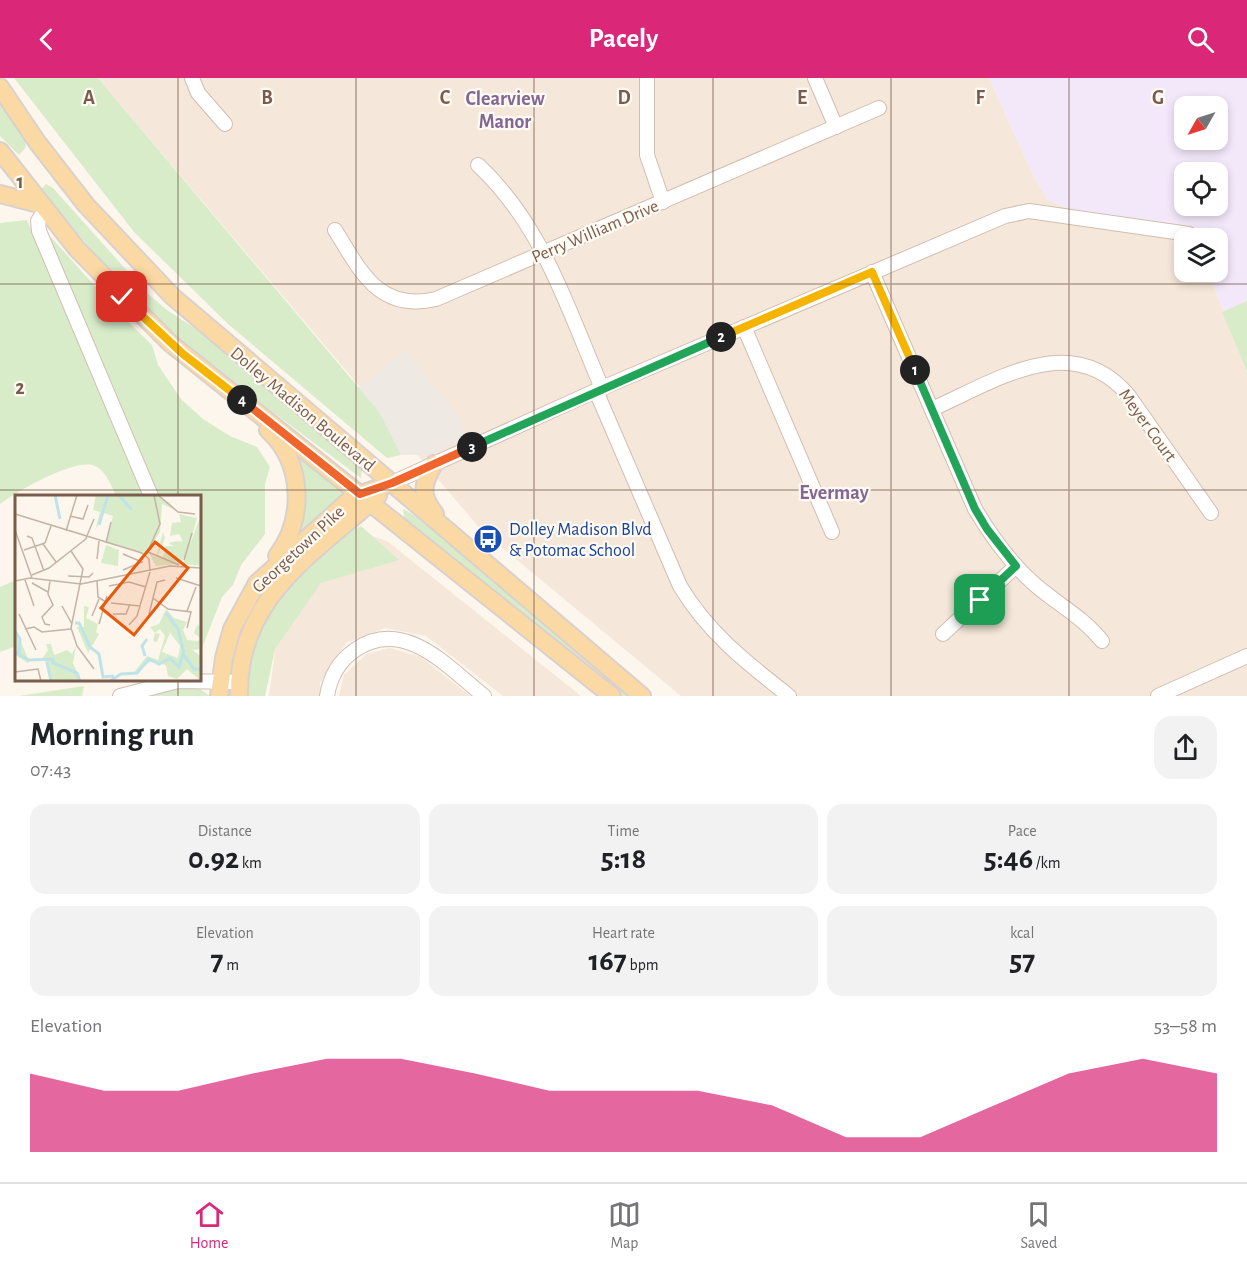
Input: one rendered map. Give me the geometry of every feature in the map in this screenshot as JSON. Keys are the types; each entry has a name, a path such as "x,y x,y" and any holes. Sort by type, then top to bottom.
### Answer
{"main road":[{"name":"Dolley Madison Boulevard","path":"0,87 74,191 145,270 230,348 642,696"},
{"name":"Dolley Madison Boulevard","path":"0,151 42,207 122,297 208,374 612,696"},
{"path":"0,194 42,207"},
{"path":"208,374 276,439 288,458 295,477 297,499 291,530 281,550 257,584"},
{"path":"434,464 424,482 423,495 449,531"},
{"name":"Georgetown Pike","path":"220,688 232,629 245,601 257,584 365,498 392,483"},
{"name":"Georgetown Pike","path":"239,689 250,632 269,597 365,498"}],"street":[{"path":"192,78 198,93 225,124"},
{"path":"647,78 647,155 663,201"},
{"path":"815,78 836,127"},
{"name":"Perry William Drive","path":"335,230 369,282 388,296 411,302 436,299 879,108"},
{"path":"478,165 510,197 544,252 680,586 691,605 720,639 789,696"},
{"path":"42,207 38,222 39,231 151,495"},
{"path":"392,483 599,389 988,222 1029,211 1174,232"},
{"path":"872,272 975,509 987,529 1016,566 1052,598 1080,618 1102,641"},
{"path":"744,327 832,532"},
{"name":"Meyer Court","path":"932,409 1032,366 1062,361 1088,366 1112,379 1123,389 1211,513"},
{"path":"944,634 1016,566"},
{"path":"327,696 334,674 348,656 370,642 392,639 404,640 426,649 484,696"},
{"path":"1158,696 1247,656"},
{"path":"120,696 174,681"},
{"path":"183,681 239,689"}],"shaded area":[{"path":"98,78 989,78 1034,177 1048,200 1070,209 1192,226 1193,228 1174,228 1174,282 1212,282 1247,371 1247,696 681,696 482,531"},
{"path":"989,78 1247,78 1247,371 1212,282 1228,282 1228,228 1193,228 1192,226 1070,209 1048,200 1034,177"},
{"path":"405,351 458,415 467,438 428,455 401,455 350,394"},
{"path":"363,533 387,541 581,696 503,696 426,636 385,628 346,643 320,683 321,696 269,696 276,644 298,600"},
{"path":"390,648 421,657 470,696 339,696 344,675 367,654"}],"green space":[{"path":"14,78 98,78 380,413 401,455 387,458 228,324 134,232"},
{"path":"0,94 25,139 26,147 19,155 0,136"},
{"path":"46,184 53,188 147,293 167,310 217,343 362,468 361,478 190,350 153,317 114,277 41,190"},
{"path":"27,220 143,495 116,495 103,472 95,466 86,465 74,466 46,477 0,504 0,223"},
{"path":"40,225 121,315 152,345 158,365 181,399 203,419 230,436 257,447 270,467 265,484 265,534 241,565 233,585 222,597 201,650 201,495 153,495"},
{"path":"1247,301 1247,371 1222,312"},
{"path":"291,449 353,494 282,554 293,538"},
{"path":"403,509 421,519 637,696 621,696 410,525 404,517"},
{"path":"361,526 399,560 321,583 275,649 265,696 243,696 255,630 291,582 350,531"},
{"path":"15,580 15,646 0,652 0,587"},
{"path":"84,686 82,696 19,696"},
{"path":"185,687 197,687 210,696 141,696"}],"place":[{"name":"Dolley Madison Blvd & Potomac School","path":"488,539"}],"district":[{"name":"Clearview Manor","path":"505,110"},
{"name":"Evermay","path":"834,492"}],"route":[{"path":"122,297 183,354 360,494 392,483 602,388 872,272 975,509 1000,548 1016,566 980,600"}]}
